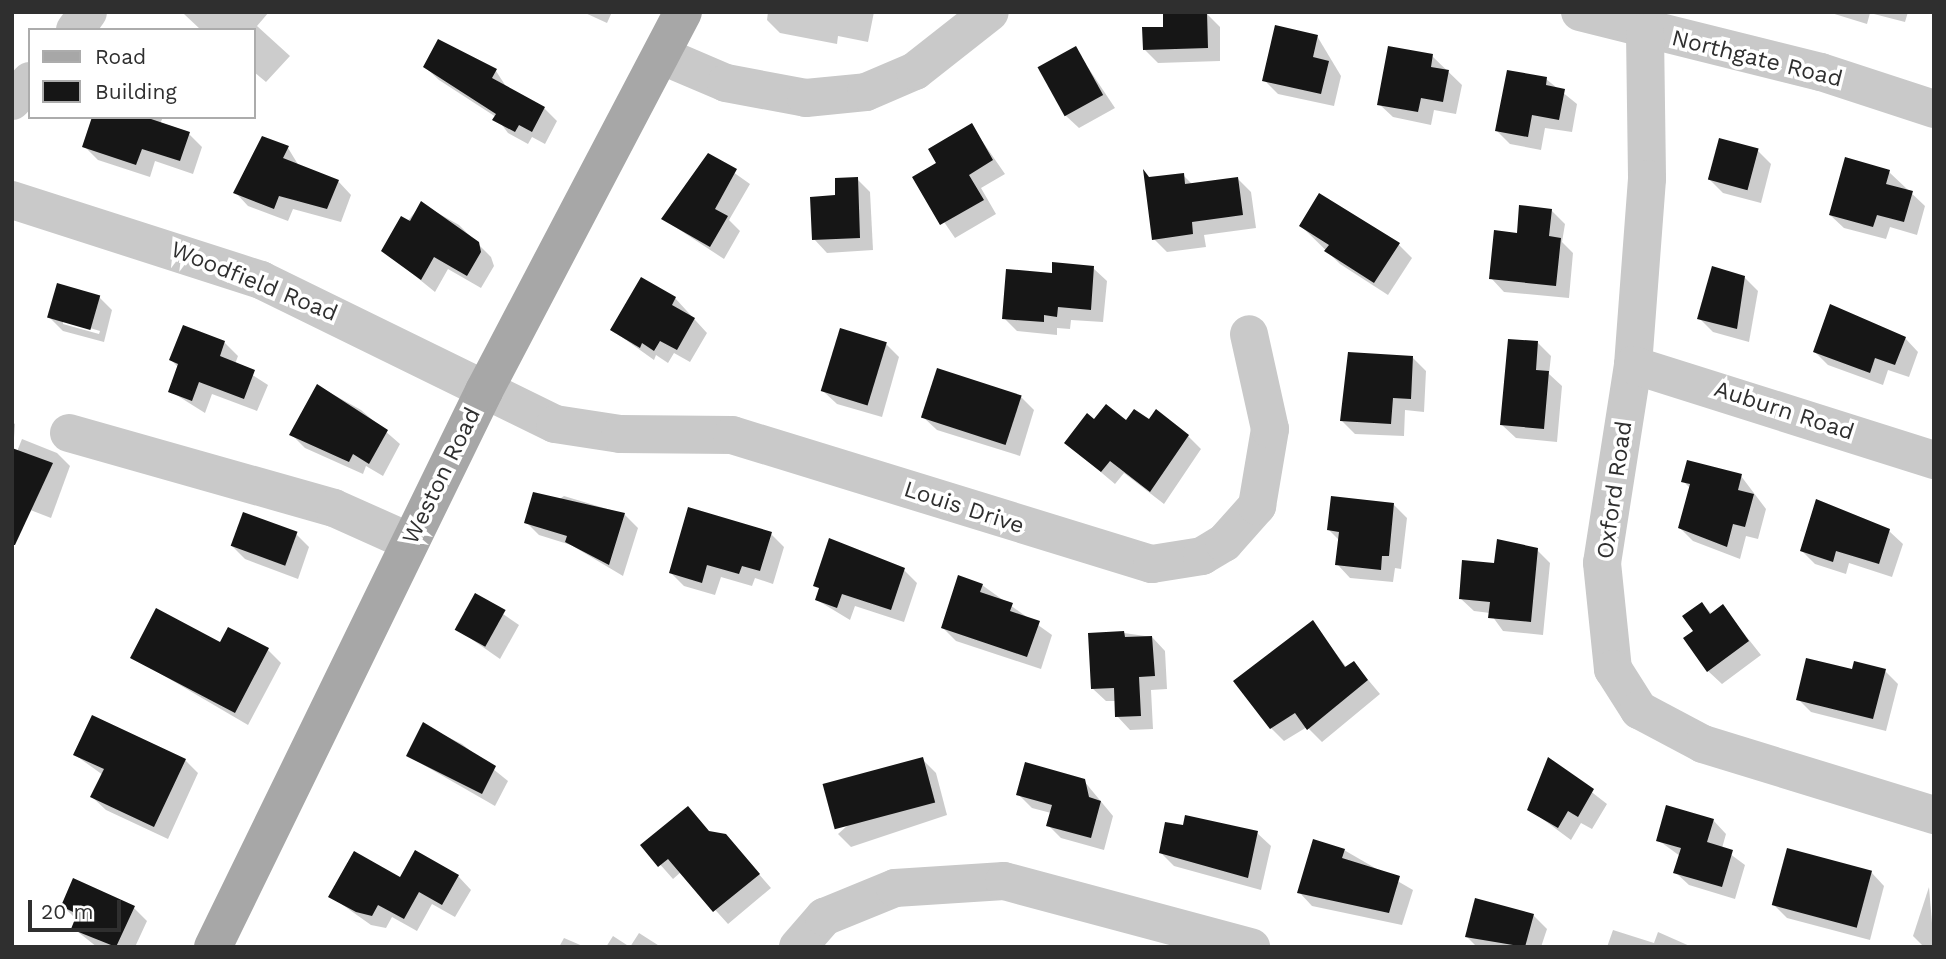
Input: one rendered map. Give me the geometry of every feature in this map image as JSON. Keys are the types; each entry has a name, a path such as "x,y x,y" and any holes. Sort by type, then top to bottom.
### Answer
{"main road":[{"name":"Weston Road","path":"212,947 484,391 665,57 683,12"}],"street":[{"path":"76,28 88,12"},
{"path":"665,57 726,83 806,98 866,92 915,71 990,12"},
{"name":"Northgate Road","path":"1580,12 1645,33 1821,72 1934,108"},
{"name":"Oxford Road","path":"1645,33 1647,179 1633,365 1602,563 1613,669 1631,701 1653,721 1703,744 1934,815"},
{"path":"12,101 28,83"},
{"name":"Woodfield Road","path":"12,200 261,280 484,391"},
{"name":"Louis Drive","path":"484,391 586,431 732,435 1123,558 1178,564 1224,543 1257,506 1264,485 1270,429 1250,334"},
{"name":"Auburn Road","path":"1633,365 1934,460"},
{"path":"69,433 334,508 410,542"},
{"path":"798,947 824,917 895,888 1004,881 1251,947"}],"building":[{"path":"1207,12 1208,48 1143,50 1142,27 1163,27 1163,13"},
{"path":"1275,25 1318,35 1313,57 1329,61 1321,94 1262,81"},
{"path":"438,39 497,69 492,78 545,107 532,132 519,125 515,132 492,120 496,114 423,67"},
{"path":"1076,46 1103,95 1065,116 1038,67"},
{"path":"1388,46 1433,54 1431,67 1449,70 1443,102 1421,98 1418,112 1377,105"},
{"path":"1507,70 1547,77 1546,85 1565,89 1559,120 1532,115 1528,137 1495,131"},
{"path":"91,119 151,119 190,132 180,161 142,149 136,165 82,147"},
{"path":"972,123 993,160 969,175 984,200 940,225 912,177 936,163 928,149"},
{"path":"262,136 289,146 283,158 339,180 327,209 279,196 274,209 233,193"},
{"path":"1719,138 1759,149 1747,190 1708,180"},
{"path":"708,153 737,169 715,209 728,216 710,247 661,219"},
{"path":"1845,157 1890,170 1886,184 1913,191 1904,222 1877,215 1873,227 1829,215"},
{"path":"1143,169 1149,177 1184,173 1185,184 1238,177 1243,215 1192,222 1193,234 1152,240"},
{"path":"858,177 860,238 812,240 810,197 835,195 835,178"},
{"path":"1319,193 1400,243 1374,283 1324,251 1329,245 1299,226"},
{"path":"421,201 479,242 481,252 467,276 434,257 421,280 381,251 401,216 410,221"},
{"path":"1519,205 1552,209 1549,236 1561,238 1556,286 1489,279 1494,230 1517,233"},
{"path":"1052,262 1094,266 1091,310 1058,307 1057,317 1044,315 1044,322 1002,319 1006,269 1052,273"},
{"path":"1712,266 1745,276 1737,329 1697,319"},
{"path":"641,277 676,297 672,305 695,318 677,350 660,341 654,351 642,343 640,348 610,330"},
{"path":"57,283 100,295 90,330 47,318"},
{"path":"1830,304 1906,337 1895,365 1875,358 1870,373 1813,352"},
{"path":"183,325 225,341 220,356 255,370 244,399 199,382 192,401 168,392 178,364 169,360"},
{"path":"840,328 887,342 868,405 821,391"},
{"path":"1508,339 1538,341 1536,370 1549,371 1544,429 1500,425"},
{"path":"1348,352 1413,356 1411,399 1393,398 1391,424 1340,421"},
{"path":"937,368 1022,396 1006,445 921,417"},
{"path":"317,384 388,430 369,464 353,454 349,462 289,435"},
{"path":"1106,404 1126,420 1134,409 1149,419 1156,409 1189,435 1150,492 1110,461 1101,472 1064,443 1087,413 1094,419"},
{"path":"12,448 53,463 15,545 12,545"},
{"path":"1687,460 1742,474 1738,490 1754,494 1745,527 1733,524 1727,547 1678,528 1690,484 1681,482"},
{"path":"533,492 625,513 609,565 565,542 567,536 524,523"},
{"path":"1331,496 1394,503 1389,556 1382,556 1381,570 1335,565 1339,532 1327,530"},
{"path":"1816,499 1890,529 1879,564 1836,551 1833,562 1800,551"},
{"path":"688,507 772,532 760,571 742,566 739,574 707,565 702,583 669,573"},
{"path":"243,512 298,532 285,566 231,546"},
{"path":"829,538 905,568 891,610 842,594 837,608 815,600 819,588 813,586"},
{"path":"1497,539 1538,548 1531,622 1488,618 1490,602 1459,599 1462,560 1494,563"},
{"path":"958,575 983,584 980,592 1013,603 1010,611 1040,621 1027,657 941,628"},
{"path":"475,593 506,610 485,647 455,630"},
{"path":"1702,602 1710,614 1723,604 1749,641 1707,672 1683,638 1693,631 1682,616"},
{"path":"156,608 220,642 228,627 269,648 235,713 130,658"},
{"path":"1313,620 1345,667 1354,661 1368,680 1307,730 1295,713 1270,729 1233,681"},
{"path":"1124,631 1125,637 1152,636 1155,676 1139,677 1141,716 1115,717 1114,688 1091,689 1088,633"},
{"path":"1806,658 1852,669 1854,661 1886,669 1873,719 1796,700"},
{"path":"92,715 186,759 154,827 90,797 104,769 73,755"},
{"path":"423,722 496,766 482,794 406,756"},
{"path":"923,757 935,802 835,829 823,784"},
{"path":"1548,757 1594,789 1578,817 1568,811 1558,828 1527,810"},
{"path":"1025,762 1085,779 1089,797 1101,801 1091,838 1046,826 1052,805 1016,795"},
{"path":"1666,805 1714,819 1707,842 1733,850 1722,887 1673,873 1681,848 1656,841"},
{"path":"688,806 709,831 726,834 760,874 713,912 668,859 658,867 640,845"},
{"path":"1185,815 1258,831 1248,878 1159,853 1165,822 1183,825"},
{"path":"1313,839 1345,849 1342,858 1400,876 1389,913 1297,893"},
{"path":"1787,848 1872,871 1857,928 1772,905"},
{"path":"415,850 459,875 442,905 419,892 404,919 378,905 372,916 356,912 328,897 354,851 400,877"},
{"path":"73,878 135,906 116,947 71,929 77,914 61,906"},
{"path":"1475,898 1534,914 1525,947 1465,937"}]}
